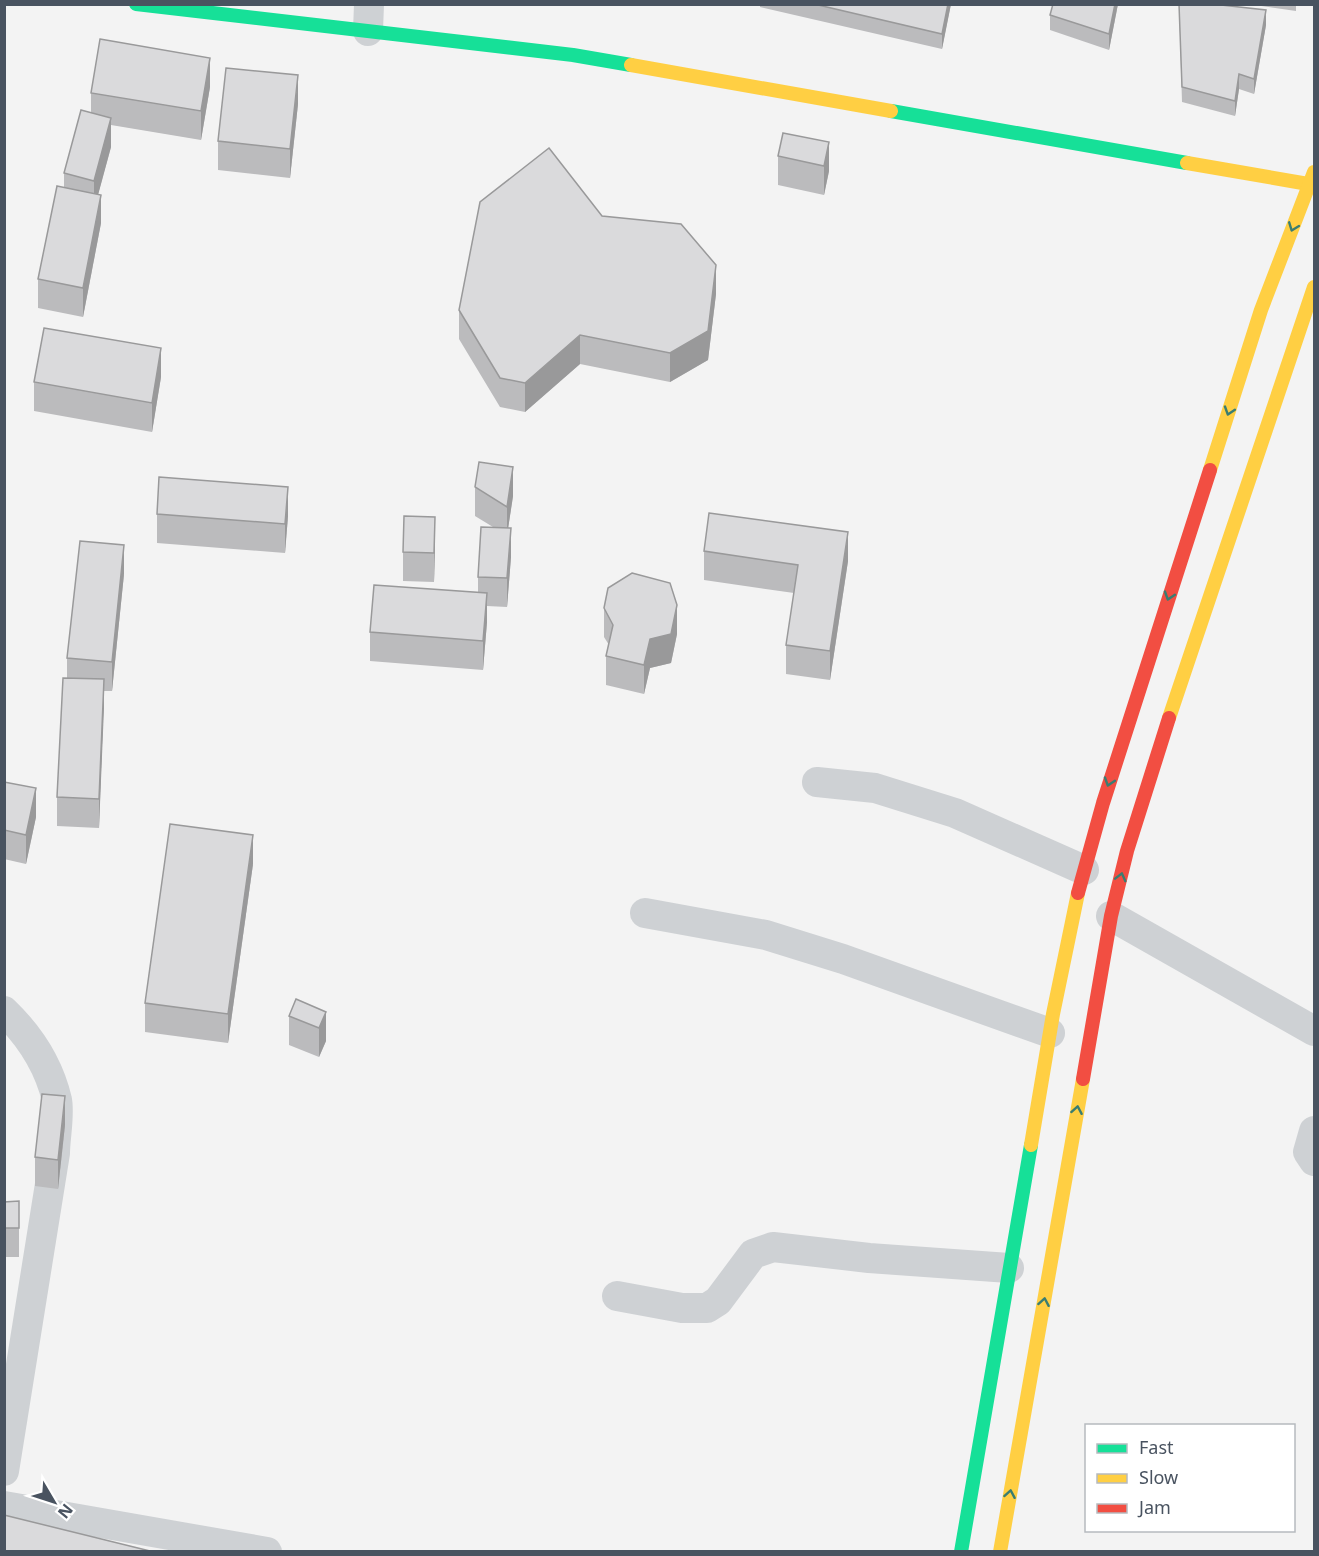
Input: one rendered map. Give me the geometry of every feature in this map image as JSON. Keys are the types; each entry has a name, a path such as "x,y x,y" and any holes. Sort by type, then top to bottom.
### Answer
{"main road":[{"path":"136,4 368,18 1313,181 1261,310 1102,802 1084,870 1074,909 1050,1033 961,1551"},
{"path":"1000,1551 1111,916 1127,851 1159,747 1314,287"}],"street":[{"path":"817,782 875,788 955,813 1084,870"},
{"path":"645,913 766,935 843,959 1050,1033"},
{"path":"1111,916 1314,1031"},
{"path":"4,1011 23,1029 37,1054 58,1102 54,1153 14,1338 4,1471"},
{"path":"1314,1131 1308,1152 1314,1161"},
{"path":"617,1296 682,1308 707,1308 718,1301 753,1254 773,1247 869,1258 1009,1269"},
{"path":"4,1506 213,1546 267,1551"}],"building":[{"path":"814,4 948,4 942,34"},
{"path":"1053,4 1115,4 1109,34 1050,15"},
{"path":"1179,4 1212,4 1266,10 1254,79 1239,74 1235,101 1182,87"},
{"path":"100,39 210,58 201,111 91,93"},
{"path":"226,68 298,75 290,149 218,141"},
{"path":"81,110 111,118 94,181 64,173"},
{"path":"783,133 829,142 824,166 778,156"},
{"path":"549,148 602,216 681,224 716,265 708,331 670,353 580,335 525,383 500,378 459,310 480,202"},
{"path":"57,186 101,195 83,288 38,279"},
{"path":"44,328 161,348 152,403 34,382"},
{"path":"479,462 513,467 507,507 475,487"},
{"path":"159,477 288,487 285,524 157,514"},
{"path":"709,513 848,532 830,651 786,645 798,565 704,551"},
{"path":"404,516 435,517 434,553 403,552"},
{"path":"481,527 511,528 507,578 478,577"},
{"path":"80,541 124,545 112,662 67,658"},
{"path":"632,573 670,583 677,605 671,634 650,639 644,665 606,656 613,625 604,608 608,588"},
{"path":"374,585 487,593 483,641 370,632"},
{"path":"63,678 104,679 99,799 57,797"},
{"path":"4,782 36,788 26,835 4,830"},
{"path":"170,824 253,835 228,1014 145,1003"},
{"path":"296,999 326,1012 319,1028 289,1016"},
{"path":"42,1094 65,1096 58,1160 35,1157"},
{"path":"19,1201 19,1228 4,1228 4,1202"},
{"path":"4,1515 150,1551 4,1551"}],"traffic: fast":[{"path":"136,4 573,55 631,65"},
{"path":"891,111 1187,163"},
{"path":"961,1552 1031,1145"}],"traffic: slow":[{"path":"631,65 891,111"},
{"path":"1187,163 1314,185"},
{"path":"1210,470 1261,310 1314,172"},
{"path":"1169,718 1314,287"},
{"path":"1031,1145 1053,1014 1078,893"},
{"path":"1000,1552 1083,1079"}],"traffic: jam":[{"path":"1078,893 1103,803 1210,470"},
{"path":"1083,1079 1111,916 1127,851 1169,718"}]}
